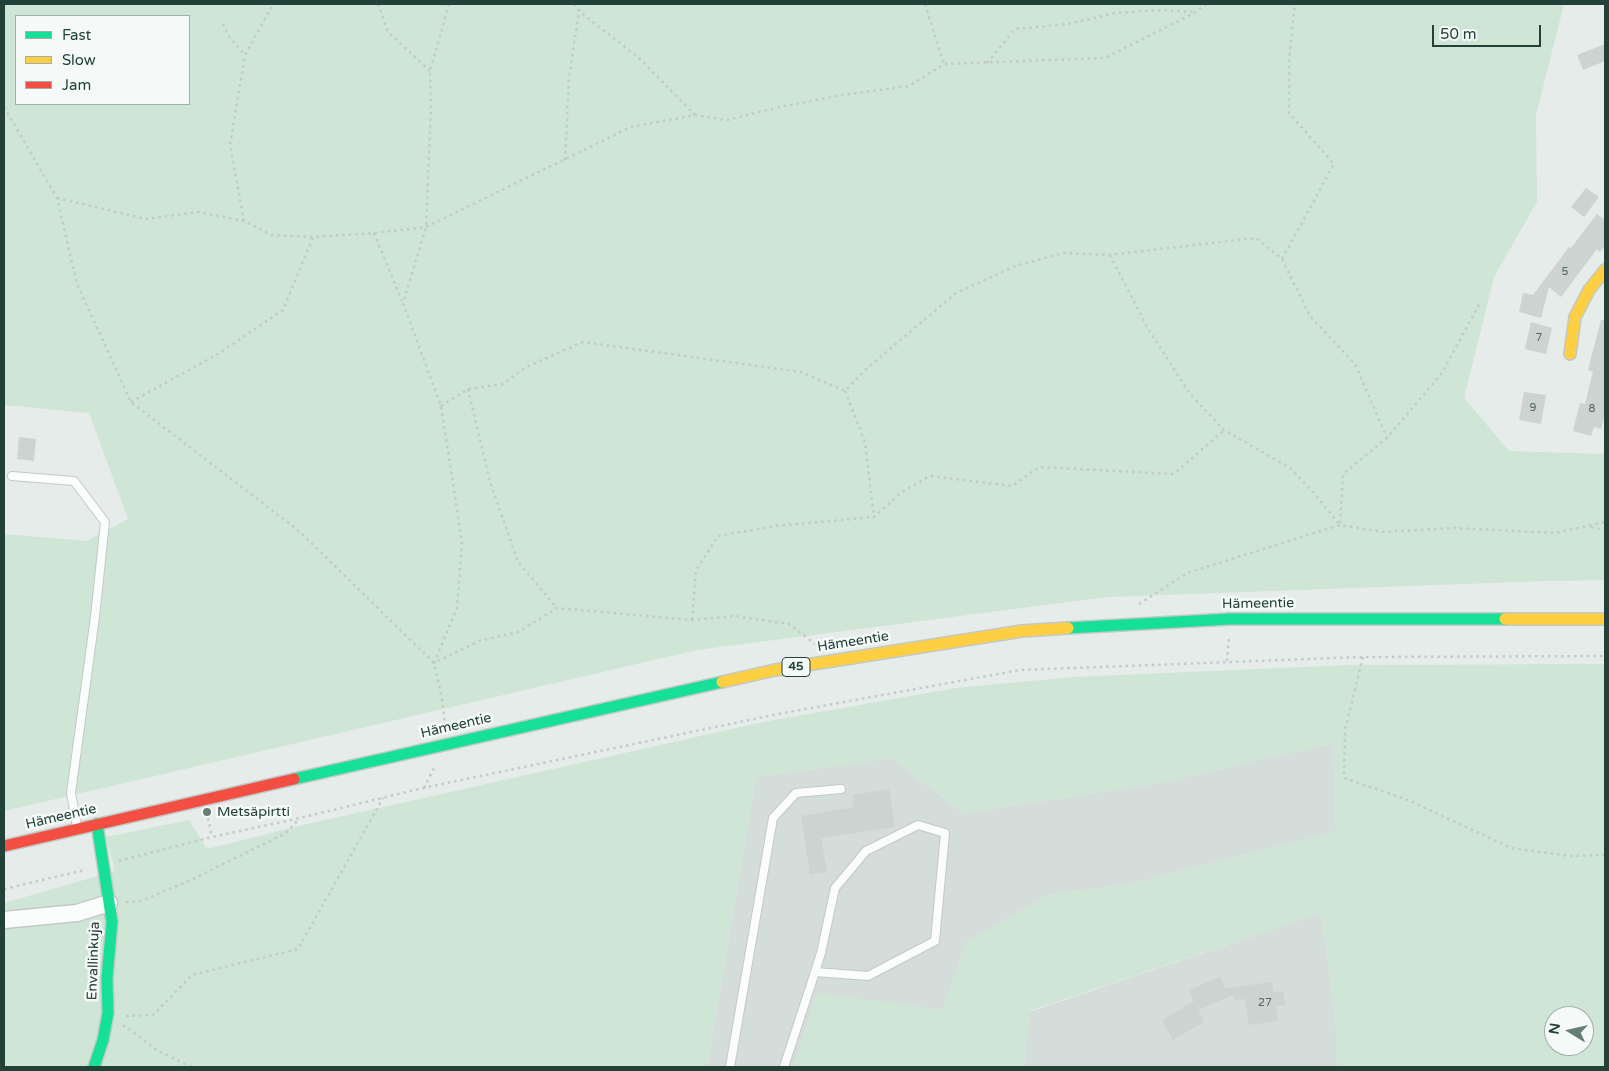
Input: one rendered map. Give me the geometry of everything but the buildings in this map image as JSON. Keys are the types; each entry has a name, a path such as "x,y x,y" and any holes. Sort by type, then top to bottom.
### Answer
{"main road":[{"path":"1570,354 1574,317 1589,290 1605,270"},
{"name":"Hämeentie","path":"4,846 447,743 775,670 1022,631 1230,619 1605,619"},
{"name":"Envallinkuja","path":"94,1067 110,1015 107,978 112,922 97,824"}],"street":[{"path":"4,920 77,914 109,903"}],"lane":[{"path":"12,476 74,481 104,522 95,617 70,793 78,829"},
{"path":"730,1067 773,818 796,793 841,789"},
{"path":"784,1067 821,953 836,888 866,851 918,825 945,833 935,941 868,976 815,972"}],"path":[{"path":"244,221 230,145 245,55 273,4"},
{"path":"378,4 388,32 430,71"},
{"path":"402,303 426,227 431,108 430,71 450,4"},
{"path":"574,4 579,11 639,58 695,115"},
{"path":"565,160 568,78 580,4"},
{"path":"925,4 944,64"},
{"path":"58,198 146,219 198,212 244,221 272,235 313,237 426,227 631,127 695,115 727,120 775,108 842,95 909,86 944,64 1105,58 1196,12 1206,4"},
{"path":"1282,260 1334,164 1289,113 1289,60 1295,4"},
{"path":"987,63 1015,29 1068,24 1115,13 1160,10 1196,12"},
{"path":"223,24 230,38 245,55"},
{"path":"4,107 58,198 77,284 132,402 299,531 434,662 442,698 447,743"},
{"path":"374,233 441,406 462,542 457,608 434,662"},
{"path":"132,402 218,354 283,310 313,237"},
{"path":"845,391 865,370 956,293 1015,266 1064,253 1109,255 1256,238 1282,260 1310,316 1355,364 1387,438"},
{"path":"1109,255 1147,327 1190,394 1224,430 1290,468 1314,492 1340,525"},
{"path":"1340,525 1343,474 1387,438 1442,373 1481,301"},
{"path":"441,406 468,389 503,384 526,367 583,342 802,372 845,391 865,442 874,517"},
{"path":"468,389 490,482 518,562 557,608"},
{"path":"692,620 696,570 718,536 776,526 874,517 902,492 930,476 1012,486 1039,467 1174,474 1224,430"},
{"path":"1132,609 1187,573 1340,525 1382,532 1454,528 1556,533 1605,522"},
{"path":"1589,526 1605,530"},
{"path":"434,662 479,641 518,632 557,608 692,620 734,616 789,624 818,646"},
{"path":"4,889 212,837 383,798 778,714 1020,670 1363,657 1605,656"},
{"path":"1363,657 1345,730 1344,778 1408,800 1511,848 1569,856 1605,855"},
{"path":"110,1015 153,1015 192,975 298,949 383,798"},
{"path":"207,812 212,837"},
{"path":"109,903 141,901 191,880 286,833 300,818"},
{"path":"110,1015 158,1051 192,1067"}],"shaded area":[{"path":"1333,743 1336,831 1131,884 1048,895 966,943 943,1010 817,994 794,1067 707,1067 756,777 892,758 963,813 1159,783"},
{"path":"1321,913 1335,1013 1338,1067 1024,1067 1029,1012"}],"green space":[{"path":"4,4 1564,4 1536,115 1537,202 1494,277 1464,398 1509,451 1605,454 1605,580 1107,597 697,650 4,811 4,534 87,541 128,519 89,413 4,405"},
{"path":"1605,664 1605,1067 1338,1067 1335,1013 1321,913 1029,1011 1024,1067 794,1067 817,993 943,1010 966,943 1048,895 1131,884 1336,831 1333,743 1159,783 963,813 892,758 756,777 707,1067 4,1067 4,903 115,871 106,837 189,820 207,849 303,825 763,722 956,688 1074,677 1348,665"}],"traffic: fast":[{"path":"1068,628 1230,619 1505,619"},
{"path":"294,779 722,682"},
{"path":"94,1067 103,1040 108,1013 107,978 112,922 97,824"}],"traffic: slow":[{"path":"1570,354 1575,317 1589,290 1605,270"},
{"path":"1505,619 1605,619"},
{"path":"722,682 775,670 1022,631 1068,628"}],"traffic: jam":[{"path":"4,846 294,779"}],"place":[{"name":"Metsäpirtti","path":"207,812"}]}
